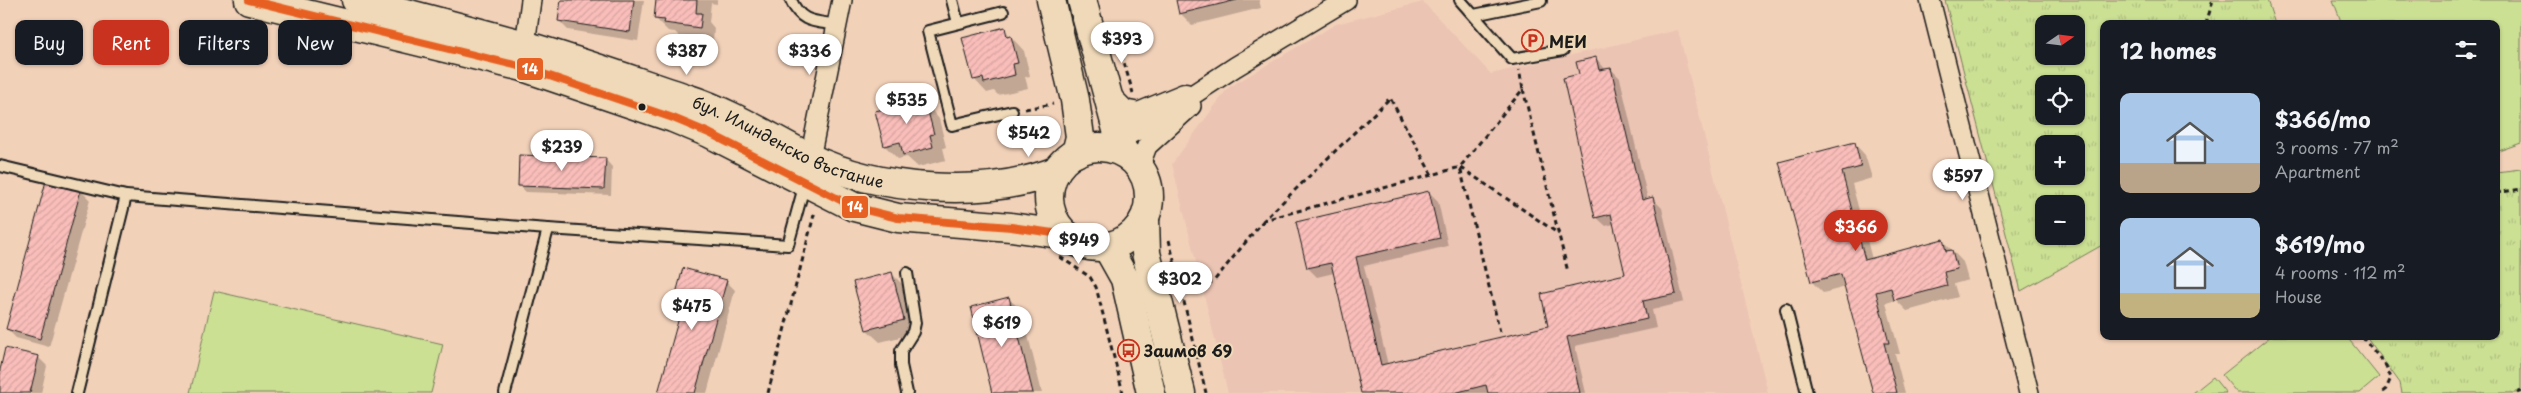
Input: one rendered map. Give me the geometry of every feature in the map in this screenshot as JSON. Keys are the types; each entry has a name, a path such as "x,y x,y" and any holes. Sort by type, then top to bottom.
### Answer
{"main road":[{"name":"бул. Илинденско въстание","path":"250,0 523,67 673,118 806,179 854,207 889,216 1011,227 1063,246"},
{"name":"бул. Илинденско въстание","path":"356,0 525,45 725,112 806,179 865,176 890,182 930,186 994,186 1040,177 1056,171"},
{"path":"1051,0 1076,100 1080,137 1076,153"},
{"path":"1082,0 1110,101 1126,150 1148,192 1154,215 1146,254 1181,393"},
{"path":"1110,101 1123,114 1140,117 1185,98"},
{"path":"1126,150 1089,148 1065,160 1056,171 1050,188 1050,207 1063,246 1108,247 1123,241 1154,215"},
{"path":"1108,247 1125,279 1151,393"}],"street":[{"path":"525,45 531,0"},
{"path":"806,179 842,0"},
{"path":"1126,150 1142,128 1185,98 1343,0"},
{"path":"1930,0 2029,393"},
{"path":"1126,150 1235,67"}],"lane":[{"path":"791,0 796,13 807,20 838,25"},
{"path":"952,0 958,23"},
{"path":"1460,0 1512,59 1563,50"},
{"path":"1474,15 1541,1"},
{"path":"1003,12 928,31 952,125 1012,111"},
{"path":"0,166 126,196 548,229 788,245 806,179"},
{"path":"77,393 126,196"},
{"path":"505,393 548,229"},
{"path":"906,273 915,323 913,332 901,352 900,365 906,393"},
{"path":"1786,309 1807,393"}],"path":[{"path":"2207,20 2213,0"},
{"path":"1116,36 1140,117"},
{"path":"1517,58 1568,272"},
{"path":"1264,220 1460,167 1523,89"},
{"path":"1052,95 1056,113"},
{"path":"1181,290 1214,282 1264,220 1390,98 1432,175"},
{"path":"1012,111 1054,104"},
{"path":"1126,150 1154,215"},
{"path":"1460,167 1558,234"},
{"path":"1460,167 1500,332"},
{"path":"768,393 815,208 806,179"},
{"path":"2500,193 2521,190"},
{"path":"1169,239 1206,393"},
{"path":"1063,246 1090,277 1096,287 1123,393"},
{"path":"2365,340 2386,366 2391,378 2381,393"}],"shaded area":[{"path":"1423,2 1491,74 1678,30 1768,393 1228,393 1172,164 1228,88 1336,24"}],"green space":[{"path":"1945,0 2267,0 2274,20 2100,20 2100,246 2021,291"},
{"path":"2333,0 2521,0 2521,143 2500,151 2500,20 2340,20"},
{"path":"2521,169 2521,393 2402,393 2400,383 2369,340 2500,340 2500,172"},
{"path":"214,291 443,344 431,393 190,393"},
{"path":"2266,340 2349,340 2379,377 2360,393 2237,393 2222,375"},
{"path":"2213,377 2226,393 2193,393"}],"building":[{"path":"561,0 634,0 630,32 558,21"},
{"path":"656,0 697,0 696,13 702,13 700,28 664,23 665,20 654,19"},
{"path":"1176,0 1237,0 1179,14"},
{"path":"1005,27 1007,37 1011,36 1018,63 1013,64 1015,75 984,83 983,78 973,80 962,38"},
{"path":"1596,57 1599,70 1611,68 1642,200 1653,197 1676,294 1643,301 1647,319 1567,337 1580,393 1488,393 1486,385 1454,393 1361,393 1331,263 1307,268 1296,222 1429,191 1440,238 1356,257 1381,365 1548,326 1541,294 1625,274 1611,214 1595,218 1563,78 1579,74 1576,62"},
{"path":"919,93 922,105 926,104 934,134 930,135 933,147 903,155 900,142 884,146 875,111 897,106 895,99"},
{"path":"1855,142 1861,167 1842,172 1865,260 1943,239 1946,251 1952,250 1957,269 1944,272 1947,286 1894,300 1891,288 1876,292 1889,343 1884,343 1897,393 1873,393 1841,274 1811,282 1779,162"},
{"path":"519,155 606,158 604,189 518,186"},
{"path":"46,181 81,190 40,339 6,329"},
{"path":"683,268 727,280 695,393 658,393 683,303 674,301"},
{"path":"892,272 904,320 866,330 853,282"},
{"path":"1009,297 1033,393 992,393 971,307"},
{"path":"5,348 39,356 30,393 0,393 0,370"}],"transit line":[{"name":"14","path":"249,0 523,67 673,118 709,133 854,207 898,218 1011,227 1067,235"}],"place":[{"name":"МЕИ","path":"1533,41"},
{"name":"Заимов 69","path":"1128,350"}]}
